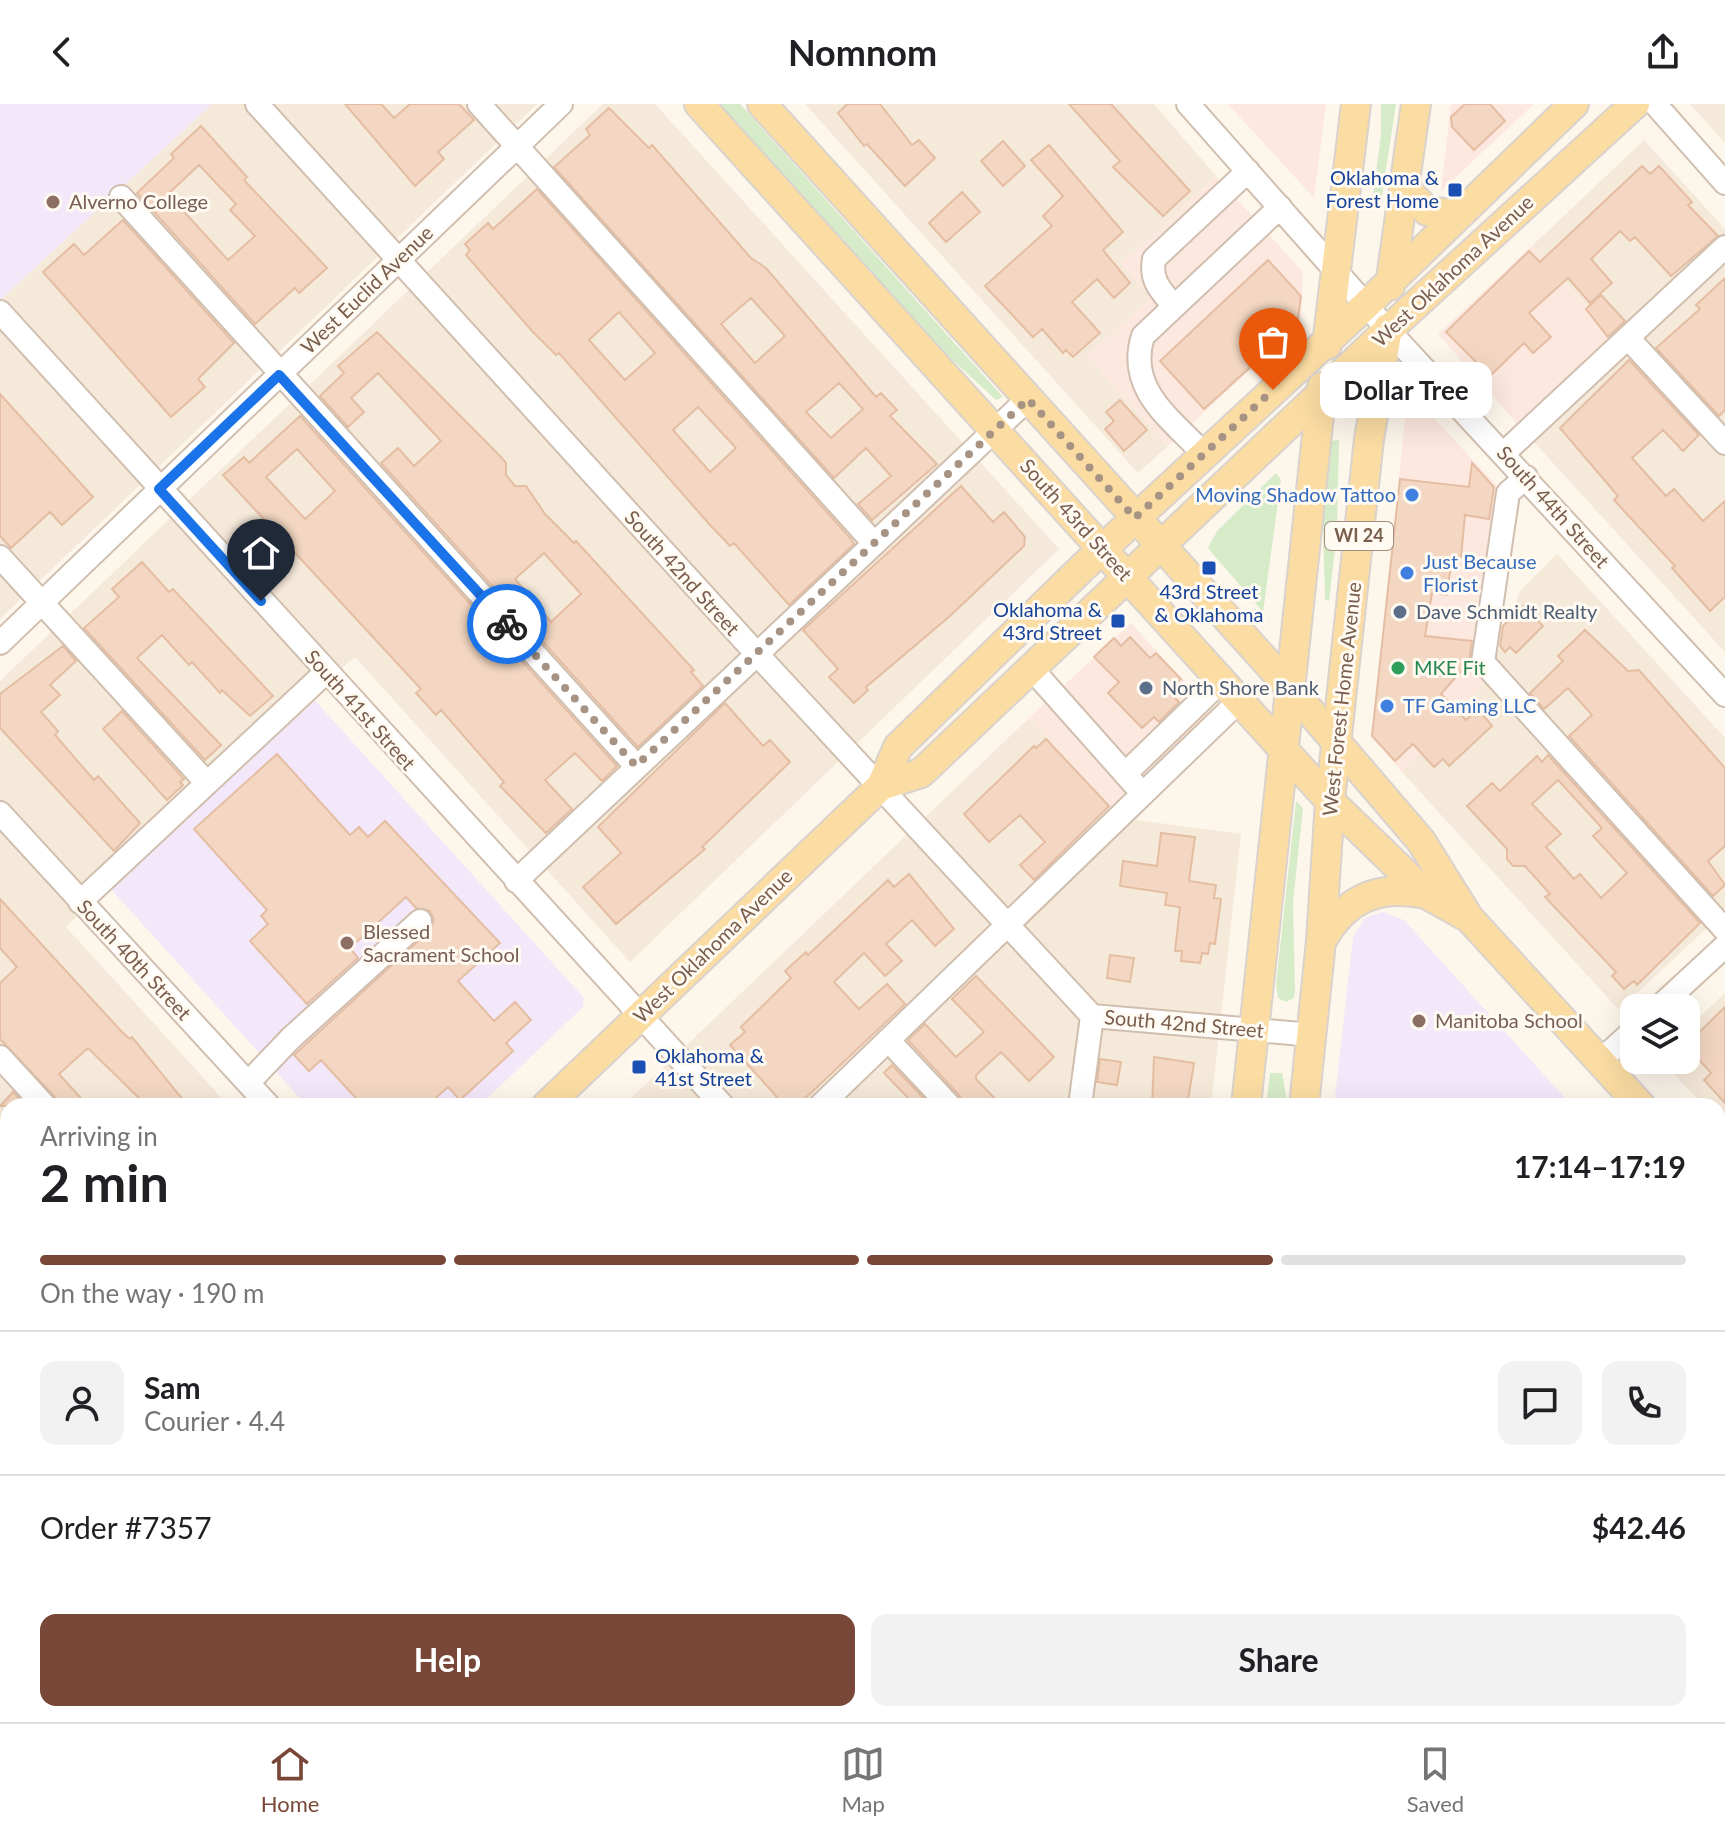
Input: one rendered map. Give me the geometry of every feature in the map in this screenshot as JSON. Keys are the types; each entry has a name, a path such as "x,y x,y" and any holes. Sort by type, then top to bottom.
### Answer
{"main road":[{"name":"South 43rd Street","path":"699,104 1330,801 1426,894 1469,918"},
{"name":"South 43rd Street","path":"762,104 1291,689 1421,841 1469,918 1634,1098"},
{"name":"WI 24","path":"1247,1098 1320,395 1356,104"},
{"name":"West Forest Home Avenue","path":"1305,1098 1321,941 1330,801 1369,439 1388,330 1391,281 1416,104"},
{"name":"West Oklahoma Avenue","path":"554,1098 881,786 898,747 1135,518 1366,305 1574,104"},
{"name":"West Oklahoma Avenue","path":"881,786 921,773 1388,330 1635,104"},
{"path":"1404,187 1427,211 1459,215"},
{"path":"1321,941 1334,919 1366,895 1404,889 1426,894"}],"street":[{"name":"South 42nd Street","path":"257,104 755,652 1092,1016 1313,1035"},
{"path":"479,104 872,541"},
{"name":"West Euclid Avenue","path":"0,643 396,259 561,104"},
{"name":"South 44th Street","path":"1188,104 1388,330 1725,695"},
{"path":"1655,104 1725,183"},
{"path":"1173,305 1156,285 1152,271 1154,259 1248,171"},
{"path":"121,197 636,766"},
{"path":"1204,454 1145,391 1136,356 1143,336 1280,207"},
{"path":"1504,453 1725,247"},
{"name":"South 41st Street","path":"0,312 325,673 716,1098"},
{"path":"1628,338 1725,443"},
{"path":"516,881 872,541 1028,399"},
{"path":"1526,477 1508,493 1483,662 1725,930"},
{"path":"0,557 206,782"},
{"path":"1031,668 1143,794"},
{"path":"80,902 325,673"},
{"path":"1125,774 1229,692"},
{"path":"828,1098 1143,794 1229,692"},
{"name":"South 40th Street","path":"0,813 262,1098"},
{"path":"248,1083 291,1038 420,921"},
{"path":"1673,994 1725,946"},
{"path":"1081,1098 1092,1016"},
{"path":"889,1041 942,1098"},
{"path":"1600,1061 1620,1043"},
{"path":"0,1057 38,1098"}],"shaded area":[{"name":"Alverno College","path":"0,104 212,104 0,300"},
{"path":"212,104 537,104 0,619 0,300"},
{"path":"603,104 655,104 1059,549 630,962 355,657 310,695 66,927 222,1098 0,1098 0,681"},
{"path":"805,104 1154,104 1216,176 1122,264 1151,298 1088,357 1168,446 1138,473"},
{"path":"1228,104 1326,104 1314,198"},
{"path":"1451,104 1534,104 1441,191"},
{"path":"1690,104 1725,104 1725,143"},
{"path":"1644,140 1725,229 1725,652 1534,442 1630,353 1532,246"},
{"path":"1216,176 1303,272 1301,322 1168,446 1087,356 1151,298 1121,264"},
{"path":"1532,246 1615,337 1519,426 1438,334"},
{"path":"1408,390 1497,486 1475,635 1480,665 1489,677 1402,772 1372,736"},
{"path":"1557,554 1725,738 1725,911 1636,994 1620,994 1619,1010 1402,772 1489,677 1520,591"},
{"path":"1131,623 1213,713 1114,809 1029,718"},
{"name":"Blessed Sacrament School","path":"310,695 584,998 583,1007 487,1098 300,1098 110,888"},
{"path":"1029,718 1114,809 1129,819 1241,834 1212,1098 631,1098"},
{"name":"Manitoba School","path":"1382,912 1404,920 1565,1098 1335,1098 1353,937 1365,918"},
{"path":"1725,993 1725,1098 1697,1098 1674,1074 1700,1074 1700,1017"}],"green space":[{"path":"718,104 740,104 1003,397 996,400 930,339"},
{"path":"1381,104 1396,104 1380,209 1371,209 1381,136"},
{"path":"1339,440 1337,532 1329,601 1325,600 1323,522 1332,441"},
{"path":"1276,473 1281,480 1263,612 1208,548 1217,531"},
{"path":"1296,801 1303,808 1293,902 1295,993 1294,998 1286,1002 1278,998 1276,985"},
{"path":"1270,1073 1282,1073 1287,1098 1267,1098"}],"building":[{"path":"345,104 381,104 394,118 410,104 459,104 474,120 438,152 444,159 415,186"},
{"path":"847,104 880,104 912,145 919,140 935,158 905,186 867,144 864,146 838,113"},
{"path":"1069,104 1111,104 1190,191 1163,216 1113,167 1120,161"},
{"path":"1465,104 1490,104 1505,121 1474,150 1452,127 1451,117"},
{"path":"609,108 649,148 652,145 751,258 766,268 876,397 881,393 897,410 890,416 937,464 872,520 858,504 891,476 866,448 834,478 554,167 590,135 586,129","holes":["751,298 785,336 755,363 721,324","839,383 863,409 831,438 806,412"]},
{"path":"201,126 247,177 244,180 327,268 299,293 295,288 255,324 137,193 174,158 171,154","holes":["199,165 236,204 230,210 255,236 228,260 168,194"]},
{"path":"1003,141 1025,166 1003,186 981,161"},
{"path":"1049,145 1123,232 1103,250 1130,283 1114,298 1097,279 1072,302 1100,333 1073,357 1066,350 1063,353 1042,329 1033,337 985,286 1052,226 1043,216 1063,196 1031,160"},
{"path":"1642,166 1650,174 1659,166 1692,202 1688,205 1718,236 1671,276 1635,237 1630,241 1620,231 1591,259 1612,283 1590,303 1568,278 1529,313 1551,337 1533,353 1524,343 1490,376 1446,332 1529,251 1540,262"},
{"path":"537,189 854,544 789,605 734,543 730,546 710,525 559,353 556,355 532,331 466,255 470,250 465,244 488,223 493,229","holes":["619,312 655,353 625,380 589,340","698,407 736,448 710,472 673,430"]},
{"path":"962,192 980,212 946,242 929,223"},
{"path":"123,220 234,343 198,379 205,387 171,417 43,272 74,244 84,255"},
{"path":"1268,260 1301,296 1297,325 1204,409 1160,361"},
{"path":"1725,278 1725,410 1719,416 1656,348 1700,309 1696,305"},
{"path":"1601,295 1625,321 1608,337 1586,309"},
{"path":"377,332 501,457 506,463 506,475 515,486 526,486 545,514 574,543 576,541 694,670 691,672 703,686 638,747 381,463 398,448 414,466 441,441 378,373 351,398 364,412 348,427 320,396 344,373 338,366","holes":["544,553 581,594 551,622 515,579"]},
{"path":"1629,360 1699,435 1683,451 1663,430 1632,458 1666,496 1674,489 1703,521 1725,501 1725,597 1710,611 1672,568 1675,566 1614,500 1618,496 1560,428"},
{"path":"0,394 93,497 62,525 50,512 11,548 0,536"},
{"path":"1120,400 1147,430 1124,451 1105,429 1114,421 1106,412"},
{"path":"300,416 617,766 602,781 575,753 545,780 572,809 546,833 500,786 504,782 441,710 436,715 416,693 421,689 223,475 244,457 249,463","holes":["297,449 335,491 305,519 266,477"]},
{"path":"1472,463 1494,487 1489,519 1465,515 1461,557 1452,555 1447,595 1432,593 1425,636 1472,641 1469,662 1441,694 1466,720 1478,709 1492,726 1449,766 1443,759 1434,767 1413,744 1395,761 1372,736 1400,479 1469,487"},
{"path":"961,486 993,522 1004,512 1025,537 1024,546 950,616 866,687 868,690 854,703 829,677 838,669 803,630"},
{"path":"142,562 169,592 173,589 273,696 250,716 222,690 220,693 192,662 189,665 162,635 137,658 221,745 205,760 84,628 119,597 112,589"},
{"path":"1523,606 1543,626 1516,653 1510,647 1505,652 1500,646 1503,626"},
{"path":"1585,630 1628,671 1639,670 1725,768 1725,846 1708,861 1725,885 1713,896 1569,736 1592,715 1568,688 1544,709 1530,693 1563,661 1558,656"},
{"name":"North Shore Bank","path":"1130,637 1150,658 1156,653 1181,679 1175,684 1182,691 1175,698 1179,702 1159,722 1154,717 1142,728 1108,693 1119,682 1094,657 1114,638 1121,646"},
{"path":"63,646 76,661 50,685 60,695 41,712 58,731 55,735 94,780 98,776 140,823 114,851 0,728 0,694"},
{"path":"725,703 763,746 770,740 790,762 702,847 705,849 616,924 583,887 621,853 598,827"},
{"path":"122,711 184,779 180,782 183,785 167,800 103,729"},
{"path":"1046,739 1109,806 1034,880 1020,865 1045,842 1020,815 989,842 964,814 1034,746 1036,748"},
{"path":"277,754 350,835 359,827 368,837 385,821 500,943 458,981 494,1021 515,1002 531,1020 506,1043 513,1051 462,1098 458,1098 448,1087 436,1098 356,1098 321,1060 309,1071 294,1055 429,931 434,919 430,911 416,908 406,897 350,948 358,958 307,1004 250,941 268,924 261,916 267,910 194,829"},
{"path":"1548,755 1700,923 1637,985 1634,981 1624,989 1612,976 1616,972 1545,897 1550,894 1525,866 1513,866 1507,859 1507,849 1467,806 1492,783 1500,791 1537,756 1542,762","holes":["1558,780 1602,828 1593,836 1627,873 1601,898 1580,874 1574,879 1546,847 1561,834 1532,804"]},
{"path":"1161,833 1195,837 1189,881 1216,885 1214,898 1221,899 1215,944 1210,943 1208,954 1202,953 1200,963 1181,961 1182,951 1175,951 1180,907 1165,905 1167,893 1120,886 1123,861 1157,866"},
{"path":"909,874 954,929 935,946 912,920 886,944 902,961 885,976 864,953 834,982 859,1009 887,984 905,1004 805,1098 776,1098 730,1045 745,1032 741,1027 791,978 785,971 806,952 808,955 888,880 894,887"},
{"path":"0,899 122,1032 130,1039 132,1037 182,1098 139,1098 88,1048 59,1074 81,1098 55,1098 0,1039 0,983 17,967 0,948"},
{"path":"1110,955 1134,958 1130,982 1107,978"},
{"path":"976,976 1054,1057 1029,1081 1001,1052 976,1075 976,1079 994,1098 961,1098 908,1040 925,1024 956,1057 984,1032 952,999"},
{"path":"1725,1007 1725,1098 1720,1098 1704,1080 1711,1073 1700,1061 1700,1031"},
{"path":"1154,1057 1194,1063 1188,1098 1152,1098"},
{"path":"1100,1059 1121,1062 1117,1085 1097,1082"},
{"path":"892,1065 923,1098 908,1098 884,1073"}],"way so far":[{"path":"507,624 636,766 872,541 1028,399 1135,518 1273,390"}],"place":[{"name":"Oklahoma & Forest Home","path":"1455,190"},
{"name":"Alverno College","path":"53,202"},
{"name":"Dollar Tree","path":"1273,390"},
{"name":"Moving Shadow Tattoo","path":"1412,495"},
{"name":"43rd Street & Oklahoma","path":"1209,568"},
{"name":"Just Because Florist","path":"1407,573"},
{"name":"Dave Schmidt Realty","path":"1400,612"},
{"name":"Oklahoma & 43rd Street","path":"1118,621"},
{"name":"MKE Fit","path":"1398,668"},
{"name":"North Shore Bank","path":"1146,688"},
{"name":"TF Gaming LLC","path":"1387,706"},
{"name":"Blessed Sacrament School","path":"347,943"},
{"name":"Manitoba School","path":"1419,1021"},
{"name":"Oklahoma & 41st Street","path":"639,1067"}],"route":[{"path":"261,601 159,489 279,375 507,624"}]}
